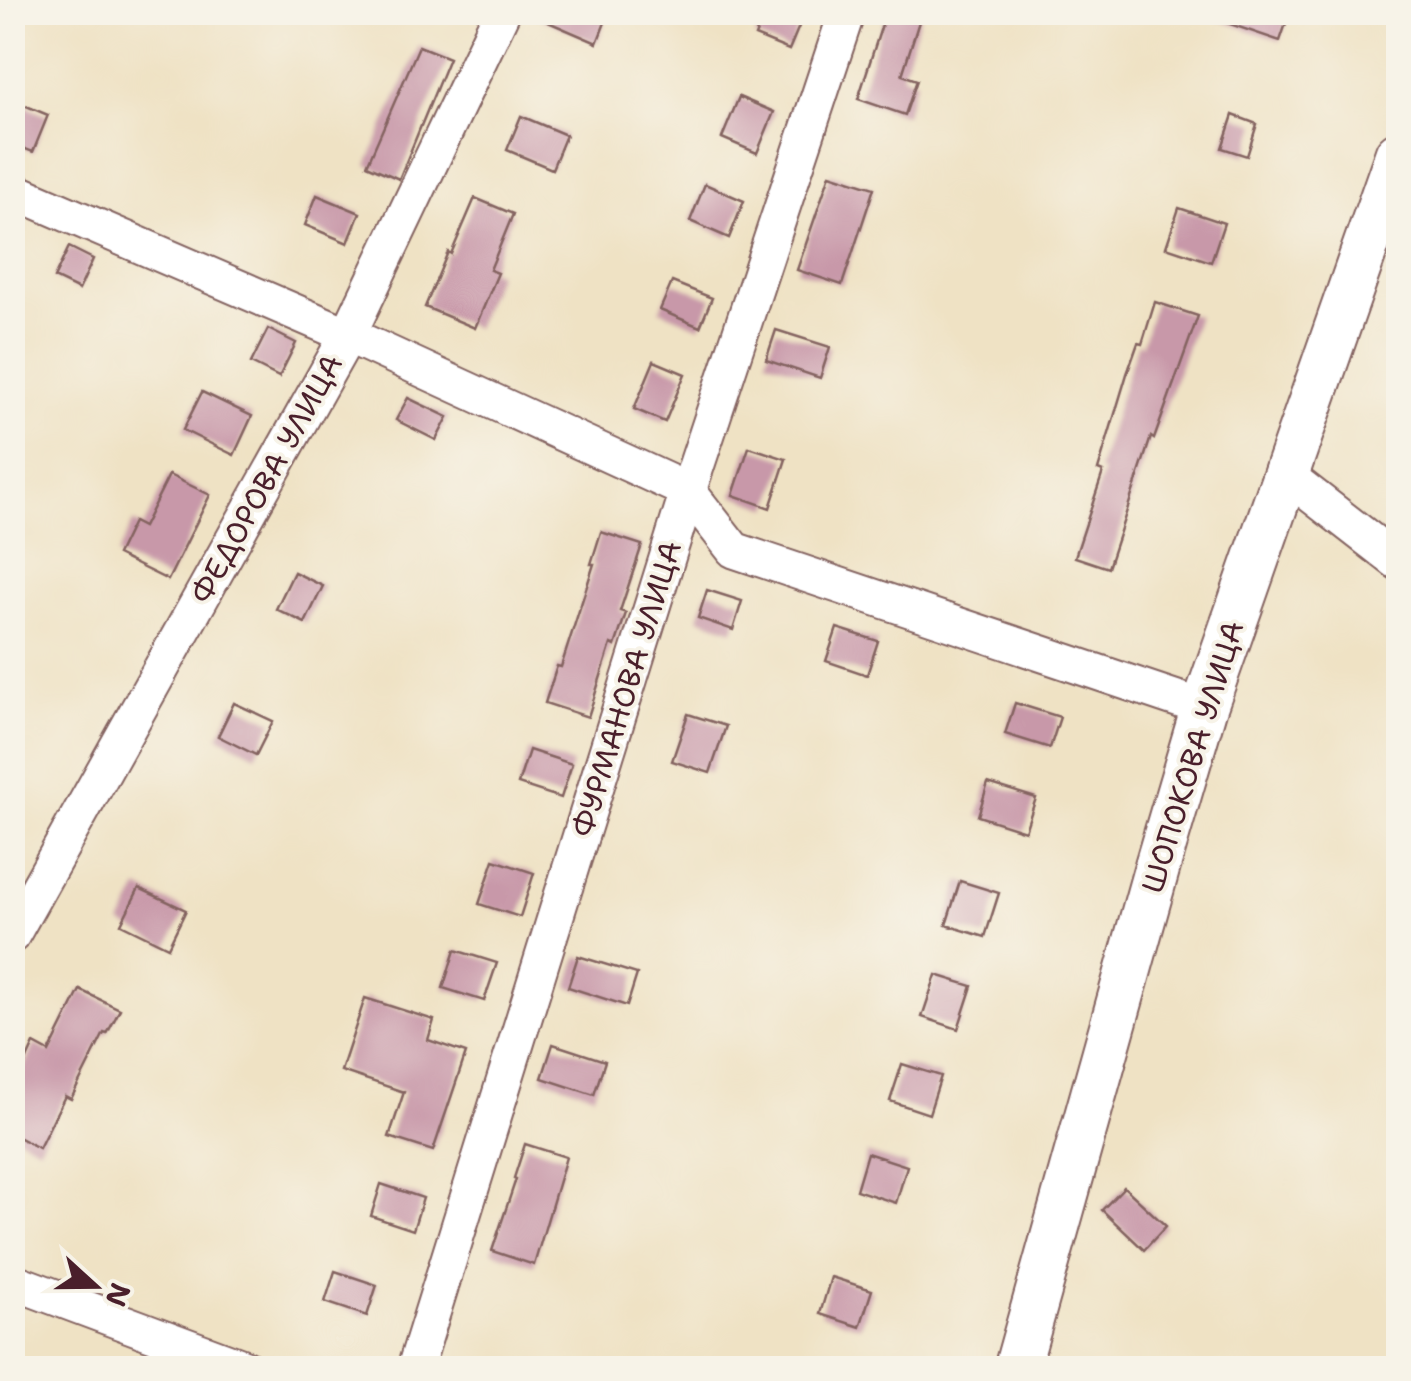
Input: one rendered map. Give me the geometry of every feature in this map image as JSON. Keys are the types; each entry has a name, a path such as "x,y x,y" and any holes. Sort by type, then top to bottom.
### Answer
{"street":[{"name":"ФЕДОРОВА УЛИЦА","path":"12,935 348,335 502,12"},
{"name":"ФУРМАНОВА УЛИЦА","path":"415,1368 688,491 848,12"},
{"name":"ШОПОКОВА УЛИЦА","path":"1017,1368 1204,708 1286,475 1389,219 1398,154"},
{"path":"12,190 348,335 688,491 734,550 1204,708"},
{"path":"1286,475 1398,562"},
{"path":"12,1282 245,1368"}],"building":[{"path":"525,12 609,12 597,43"},
{"path":"765,12 805,12 789,50 755,36"},
{"path":"886,12 922,12 902,75 917,80 905,115 858,99"},
{"path":"1210,12 1290,12 1280,41 1209,17"},
{"path":"419,46 449,58 399,179 367,165"},
{"path":"739,97 774,112 757,153 722,138"},
{"path":"12,100 48,115 33,152 12,144"},
{"path":"1233,115 1257,124 1247,156 1222,148"},
{"path":"521,116 566,135 552,169 507,150"},
{"path":"830,174 874,188 842,285 797,270"},
{"path":"705,184 744,201 729,238 690,221"},
{"path":"317,195 360,213 348,243 305,225"},
{"path":"475,198 513,214 490,270 498,273 475,328 425,307"},
{"path":"1179,208 1224,223 1211,262 1166,247"},
{"path":"69,247 93,259 79,290 54,278"},
{"path":"672,282 712,298 700,327 660,310"},
{"path":"1155,302 1198,316 1154,439 1151,437 1108,568 1075,557 1103,472 1098,470 1127,374 1138,343 1142,344"},
{"path":"268,329 296,343 279,377 251,363"},
{"path":"776,330 830,347 820,378 766,360"},
{"path":"654,361 685,374 665,422 634,409"},
{"path":"202,392 252,416 234,455 183,430"},
{"path":"408,398 448,417 436,440 396,420"},
{"path":"749,447 786,459 770,508 733,495"},
{"path":"169,475 210,495 168,580 117,555 133,522 143,527"},
{"path":"601,532 642,545 620,611 626,613 615,646 611,644 588,717 545,703 557,666 561,667"},
{"path":"294,572 323,586 305,623 276,609"},
{"path":"707,590 742,601 733,630 698,618"},
{"path":"837,628 878,641 867,675 826,661"},
{"path":"234,703 273,721 256,755 218,736"},
{"path":"1015,703 1060,717 1050,748 1005,734"},
{"path":"688,714 726,726 710,773 672,761"},
{"path":"529,750 572,764 561,798 518,784"},
{"path":"988,783 1036,798 1025,831 978,816"},
{"path":"494,860 534,873 520,917 479,904"},
{"path":"960,881 999,893 985,937 946,925"},
{"path":"139,888 186,910 168,947 121,924"},
{"path":"455,950 497,963 484,1001 443,988"},
{"path":"578,956 637,974 627,1006 568,987"},
{"path":"936,975 972,986 958,1029 922,1017"},
{"path":"80,990 120,1009 71,1099 65,1096 39,1148 12,1134 12,1092 34,1044 49,1052"},
{"path":"365,998 434,1020 428,1040 466,1053 433,1151 389,1137 404,1092 341,1071"},
{"path":"553,1044 605,1061 594,1095 542,1078"},
{"path":"902,1064 941,1076 929,1114 890,1101"},
{"path":"525,1144 566,1157 534,1265 492,1251"},
{"path":"867,1153 907,1166 896,1203 856,1190"},
{"path":"381,1184 423,1198 413,1230 371,1216"},
{"path":"1124,1187 1166,1226 1144,1250 1102,1210"},
{"path":"335,1271 377,1285 367,1316 325,1302"},
{"path":"831,1277 872,1290 860,1327 820,1314"}]}
